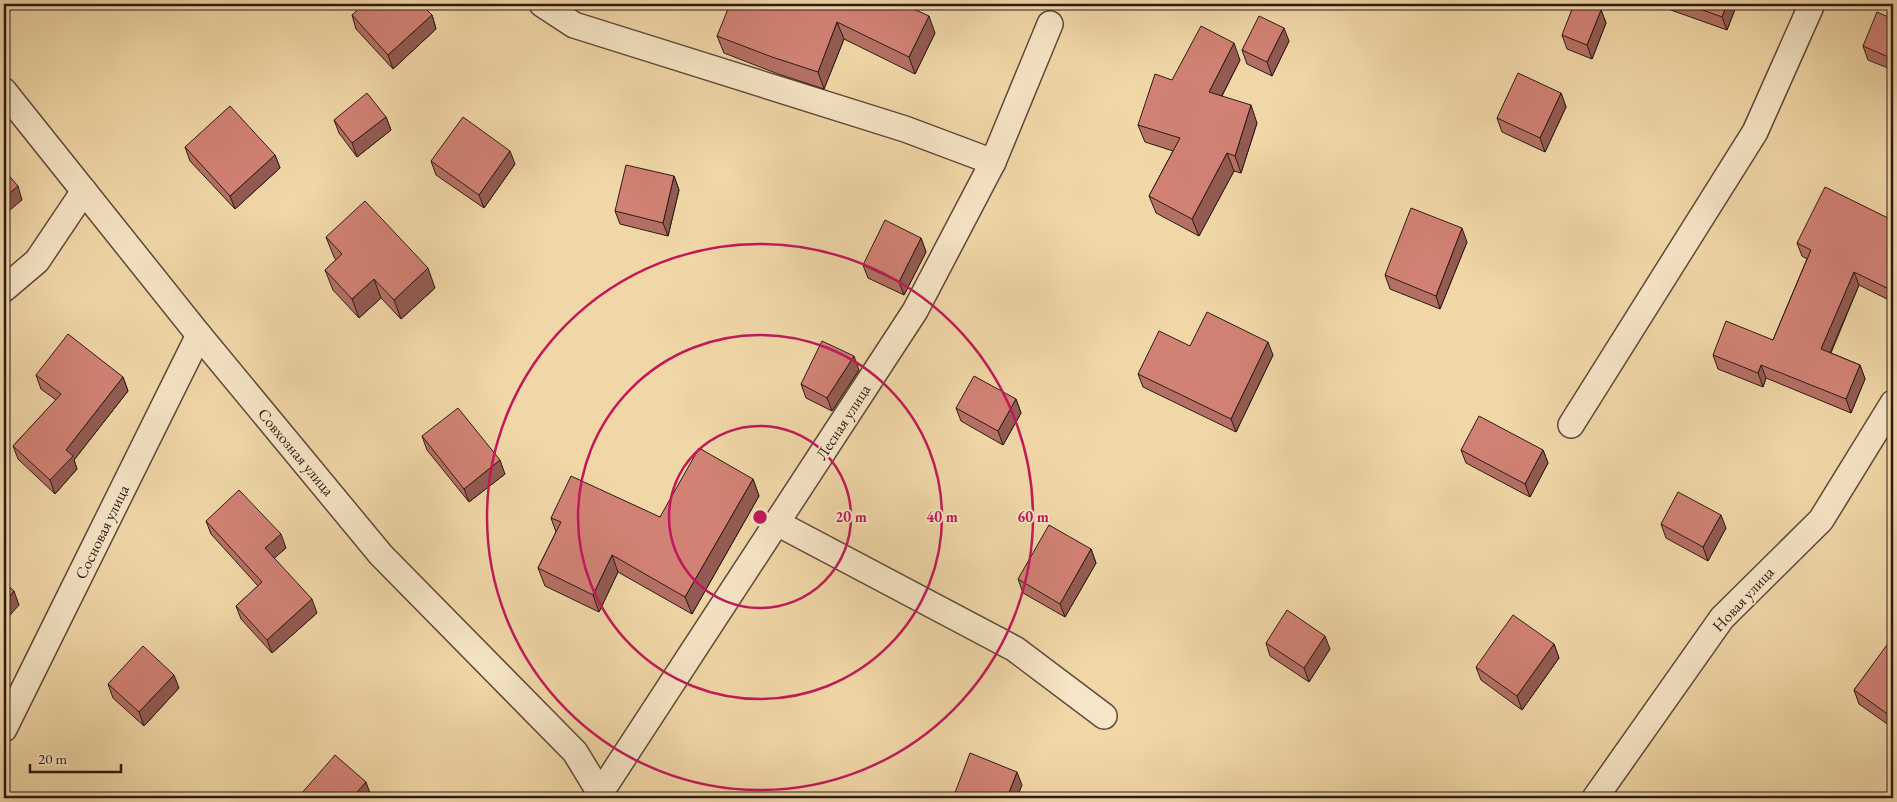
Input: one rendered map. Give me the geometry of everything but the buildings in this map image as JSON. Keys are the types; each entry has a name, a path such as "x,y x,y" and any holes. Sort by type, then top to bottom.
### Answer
{"street":[{"path":"542,4 574,25 905,129 994,162"},
{"path":"1571,425 1755,132 1812,4"},
{"name":"Лесная улица","path":"600,797 915,311 994,162 1050,24"},
{"name":"Совхозная улица","path":"4,91 199,335 381,555 575,752 600,797"},
{"path":"4,289 37,261 84,191"},
{"name":"Сосновая улица","path":"4,729 199,335"},
{"name":"Новая улица","path":"1595,798 1722,618 1821,520 1893,403"},
{"path":"777,523 1015,649 1104,716"}]}
